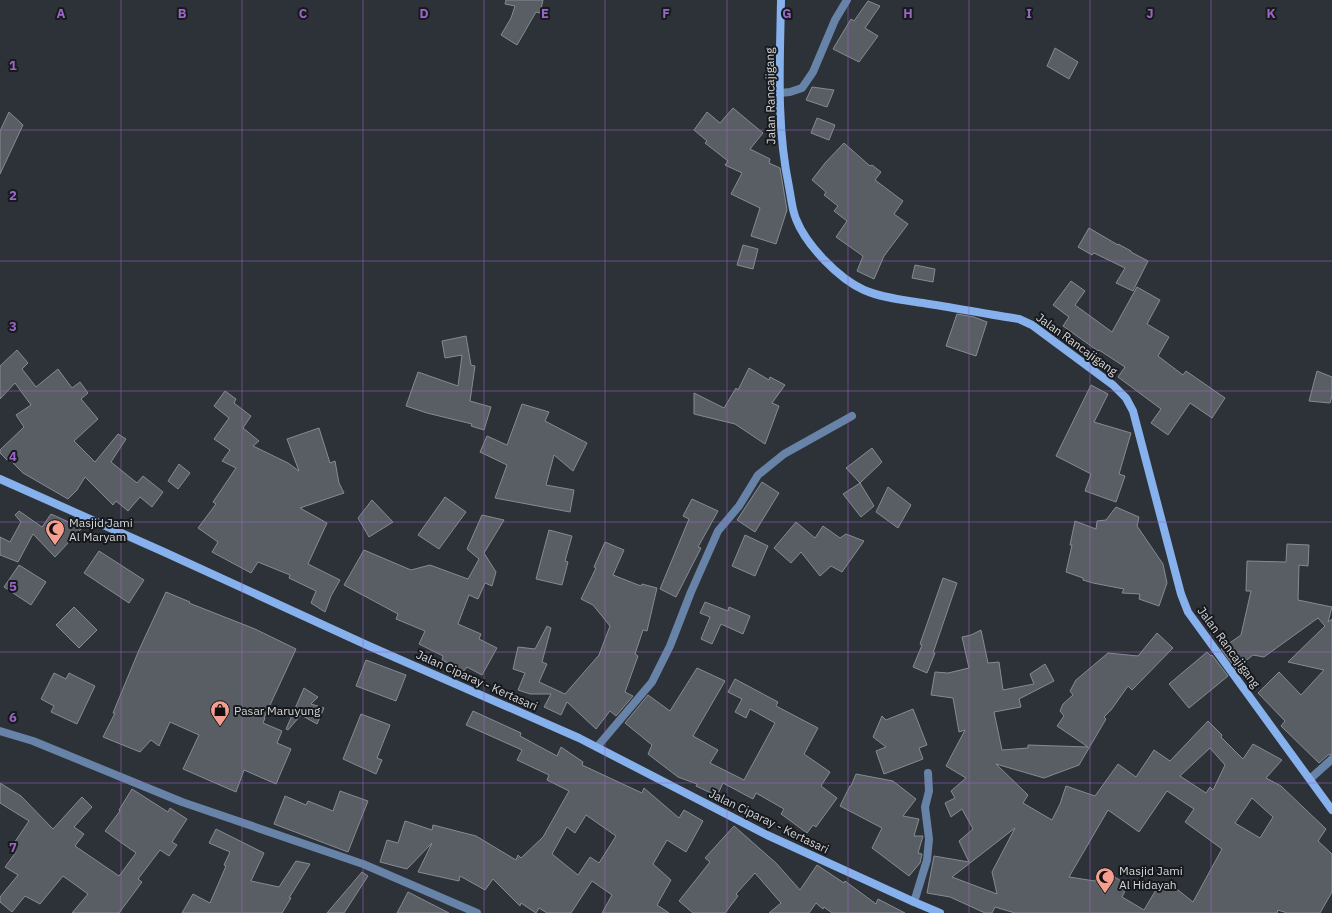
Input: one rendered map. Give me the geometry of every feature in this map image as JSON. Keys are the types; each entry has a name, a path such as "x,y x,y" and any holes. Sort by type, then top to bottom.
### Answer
{"main road":[{"name":"Jalan Rancajigang","path":"781,0 779,110 784,162 795,218 802,231 826,262 844,278 864,290 892,298 1018,319 1039,330 1113,385 1126,398 1133,411 1181,594 1188,612 1332,810"},
{"name":"Jalan Ciparay - Kertasari","path":"0,479 157,548 369,646 597,747 768,835 936,912"}],"street":[{"path":"780,93 790,92 802,88 813,72 835,20 847,0"},
{"path":"597,747 652,682 670,646 691,592 718,531 738,506 758,475 784,454 852,416"},
{"path":"0,731 33,740 182,802 363,864 477,913"},
{"path":"1310,779 1332,759"},
{"path":"914,902 928,860 929,839 925,806 928,791 928,773"}],"building":[{"path":"506,0 543,0 540,13 536,12 517,45 501,35 511,18 515,6 505,4"},
{"path":"868,1 880,6 865,28 878,36 859,62 833,49 851,19 854,21"},
{"path":"1055,48 1078,62 1069,79 1047,66"},
{"path":"812,87 834,90 827,107 806,100"},
{"path":"733,108 763,133 750,149 770,159 769,163 780,168 787,210 776,244 751,236 760,208 731,194 742,173 725,165 728,161 705,143 707,141 694,130 707,112 720,123"},
{"path":"9,112 23,125 0,174 0,131"},
{"path":"817,118 835,125 829,140 811,133"},
{"path":"844,143 870,166 872,165 881,172 875,180 903,201 894,214 908,224 884,256 874,279 857,271 863,256 836,237 847,221 834,211 838,206 824,195 826,192 812,180 825,163"},
{"path":"1089,228 1148,261 1133,291 1116,283 1125,268 1094,253 1092,255 1078,247"},
{"path":"743,245 758,249 753,269 737,265"},
{"path":"915,265 935,269 933,282 912,278"},
{"path":"1071,281 1085,291 1075,305 1112,332 1137,287 1160,300 1147,324 1169,337 1158,356 1183,375 1186,371 1225,398 1212,418 1190,403 1168,435 1151,423 1161,409 1118,377 1125,367 1099,350 1098,351 1063,326 1069,317 1053,305"},
{"path":"957,314 974,317 987,322 976,356 946,346"},
{"path":"466,336 471,365 475,366 470,401 491,407 484,430 471,426 472,424 427,413 406,406 418,372 458,386 462,355 445,358 442,341"},
{"path":"17,350 28,363 22,369 36,387 58,369 72,388 80,382 88,393 81,399 98,419 74,441 95,462 118,434 126,439 111,462 137,483 143,476 163,492 152,507 140,497 128,511 116,501 113,505 85,477 77,490 68,499 23,473 9,459 7,460 0,453 0,450 24,427 16,415 31,405 15,383 0,399 0,366"},
{"path":"749,368 769,380 770,377 785,385 772,403 779,406 765,444 735,424 694,414 694,393 724,408 736,388 738,390"},
{"path":"1317,371 1332,377 1332,396 1330,403 1309,401"},
{"path":"1091,385 1108,394 1094,422 1131,433 1119,474 1125,476 1116,502 1085,491 1091,474 1056,456"},
{"path":"225,391 236,399 234,403 251,416 243,428 259,441 253,446 288,463 299,471 287,439 319,428 330,463 335,461 339,483 344,493 300,508 327,523 308,564 340,580 331,596 325,612 311,603 316,591 289,578 290,575 258,562 251,573 212,552 218,542 198,528 216,504 213,502 236,468 222,461 230,450 214,439 229,418 214,406"},
{"path":"522,404 549,412 545,421 587,443 573,471 554,455 546,485 574,490 570,512 495,498 507,465 480,452 487,436 507,445"},
{"path":"872,448 882,462 860,483 846,468"},
{"path":"179,464 190,473 178,489 168,481"},
{"path":"762,482 779,493 755,532 737,520"},
{"path":"860,483 874,506 861,517 843,494"},
{"path":"888,487 911,505 898,528 876,512"},
{"path":"445,497 466,512 439,549 418,535"},
{"path":"692,499 718,511 698,547 701,548 676,597 660,589 689,519 683,516"},
{"path":"372,500 393,522 369,537 358,518"},
{"path":"1116,507 1139,517 1137,526 1163,564 1167,583 1159,606 1139,599 1140,594 1122,593 1124,589 1093,583 1066,572 1072,545 1070,545 1075,521 1096,529 1097,521 1106,520"},
{"path":"19,511 42,527 51,514 82,528 55,557 33,534 18,562 0,555 0,537 10,542 21,522 15,515"},
{"path":"482,515 504,520 484,553 496,572 492,586 485,583 478,599 469,595 458,624 481,634 479,639 497,648 482,675 467,667 464,671 442,660 443,656 419,644 425,631 396,619 398,614 344,585 364,550 411,570 430,565 468,579 479,559 467,549"},
{"path":"796,522 815,538 823,526 840,538 846,534 864,541 842,572 831,566 820,576 801,552 791,563 774,548"},
{"path":"549,530 572,536 565,561 568,562 562,585 536,579"},
{"path":"745,535 768,546 755,576 732,566"},
{"path":"605,542 624,550 613,575 641,586 642,584 657,588 647,631 643,630 635,654 638,656 625,692 633,696 616,716 610,711 596,729 567,702 561,715 544,707 551,694 530,694 518,690 525,673 513,669 518,647 535,649 547,626 551,628 542,662 547,664 539,682 565,694 599,655 610,626 593,605 581,599 596,568 594,567"},
{"path":"1287,544 1309,545 1308,566 1299,565 1298,600 1332,607 1328,622 1332,619 1332,754 1328,755 1319,763 1281,726 1285,721 1258,693 1279,672 1301,695 1324,670 1288,662 1325,626 1318,618 1264,657 1253,655 1236,669 1221,649 1241,635 1251,591 1246,591 1247,561 1286,562"},
{"path":"99,551 144,580 129,603 84,573"},
{"path":"19,565 46,582 31,605 4,587"},
{"path":"943,578 957,583 933,653 935,653 927,673 913,667 922,645 920,644"},
{"path":"166,592 190,602 189,603 255,629 296,649 263,723 282,731 277,743 291,749 276,784 244,770 236,792 183,769 199,735 170,722 159,746 151,740 140,752 103,737 115,713 113,713 139,650"},
{"path":"705,602 728,611 729,607 750,616 743,634 721,624 712,644 701,639 710,617 700,613"},
{"path":"74,607 97,630 79,648 56,625"},
{"path":"981,630 988,663 999,662 1003,690 1034,684 1030,674 1045,664 1054,681 1019,699 1021,707 994,712 1002,750 1028,748 1028,745 1088,747 1057,726 1064,716 1060,711 1063,704 1073,695 1070,691 1076,680 1108,653 1138,656 1157,633 1173,648 1132,690 1128,686 1111,710 1104,717 1106,719 1079,765 1044,778 996,764 1028,795 1023,803 1052,820 1060,804 1066,786 1095,796 1118,764 1136,777 1154,750 1170,761 1208,721 1222,735 1221,737 1243,759 1253,744 1282,760 1266,778 1281,786 1326,829 1318,841 1332,854 1332,892 1320,913 1287,913 1278,910 1277,913 1015,913 995,907 992,913 985,913 950,897 927,893 934,856 969,862 959,841 973,829 962,809 951,817 945,803 955,798 951,791 966,778 946,766 965,730 959,732 953,698 931,695 935,672 948,673 969,668 962,637 971,635","holes":["1210,748 1225,765 1213,790 1210,787 1206,793 1180,776","1167,791 1194,809 1185,822 1222,849 1193,902 1173,886 1171,890 1160,883 1144,910 1122,897 1128,885 1101,869 1095,881 1069,877 1108,810 1139,832","1252,798 1273,817 1260,838 1235,823","1015,828 992,872 997,894 952,877"]},
{"path":"1207,652 1211,656 1212,655 1228,676 1189,708 1169,684"},
{"path":"366,660 406,675 396,701 356,686"},
{"path":"697,668 725,681 693,736 718,750 710,763 744,780 775,723 750,709 746,718 735,712 742,699 728,692 735,679 778,702 776,706 818,728 804,754 830,772 821,786 837,798 816,827 813,825 807,833 781,814 784,809 756,793 753,799 723,783 717,796 696,786 697,784 678,777 648,754 652,745 625,723 648,695 670,711"},
{"path":"54,673 66,679 69,673 95,686 77,724 51,712 54,706 41,699"},
{"path":"304,688 318,697 311,704 324,708 317,724 301,715 288,730 286,729"},
{"path":"913,709 927,745 919,748 923,759 884,774 876,751 886,747 873,737 882,716 886,720"},
{"path":"473,711 521,733 520,736 557,756 561,747 583,762 582,765 642,793 644,788 679,818 684,810 703,821 686,852 667,840 653,864 671,880 657,905 669,913 602,913 612,895 592,881 571,913 547,913 539,908 536,913 521,903 520,906 493,879 485,890 460,876 459,881 418,872 432,843 407,869 380,862 387,840 398,843 405,821 432,830 433,825 476,836 516,860 518,855 521,858 543,837 569,791 547,780 549,775 517,760 522,750 466,725","holes":["586,815 616,836 599,863 590,857 578,875 552,854 567,827 575,833"]},
{"path":"361,714 390,725 377,758 382,760 376,774 343,759"},
{"path":"856,774 893,781 916,799 903,816 919,819 914,836 923,836 918,853 922,854 920,863 909,876 872,848 882,828 840,806"},
{"path":"0,783 21,796 53,829 82,797 92,807 74,827 84,834 75,846 119,876 136,853 105,831 120,811 119,810 132,789 168,812 170,808 187,819 172,842 177,845 169,856 160,850 138,879 142,882 119,913 72,913 88,894 63,876 40,904 25,896 12,912 0,902 0,897 18,875 5,867 16,852 12,846 29,821 0,803"},
{"path":"340,791 368,801 348,852 274,824 285,796 306,805 308,801 333,811"},
{"path":"734,826 776,863 800,890 817,865 844,883 845,881 876,904 878,899 905,913 832,913 824,907 823,909 816,903 809,913 769,913 781,903 755,873 736,894 738,896 725,913 693,913 679,901 710,862 705,858"},
{"path":"216,829 264,853 251,881 279,887 296,861 310,864 289,898 291,898 282,913 182,913 193,894 210,903 226,866 224,865 230,852 209,843"},
{"path":"362,872 368,876 344,913 327,913"},
{"path":"408,892 449,913 397,913"}],"place":[{"name":"Masjid Jami Al Maryam","path":"55,546"},
{"name":"Pasar Maruyung","path":"220,727"},
{"name":"Masjid Jami Al Hidayah","path":"1105,894"}]}
